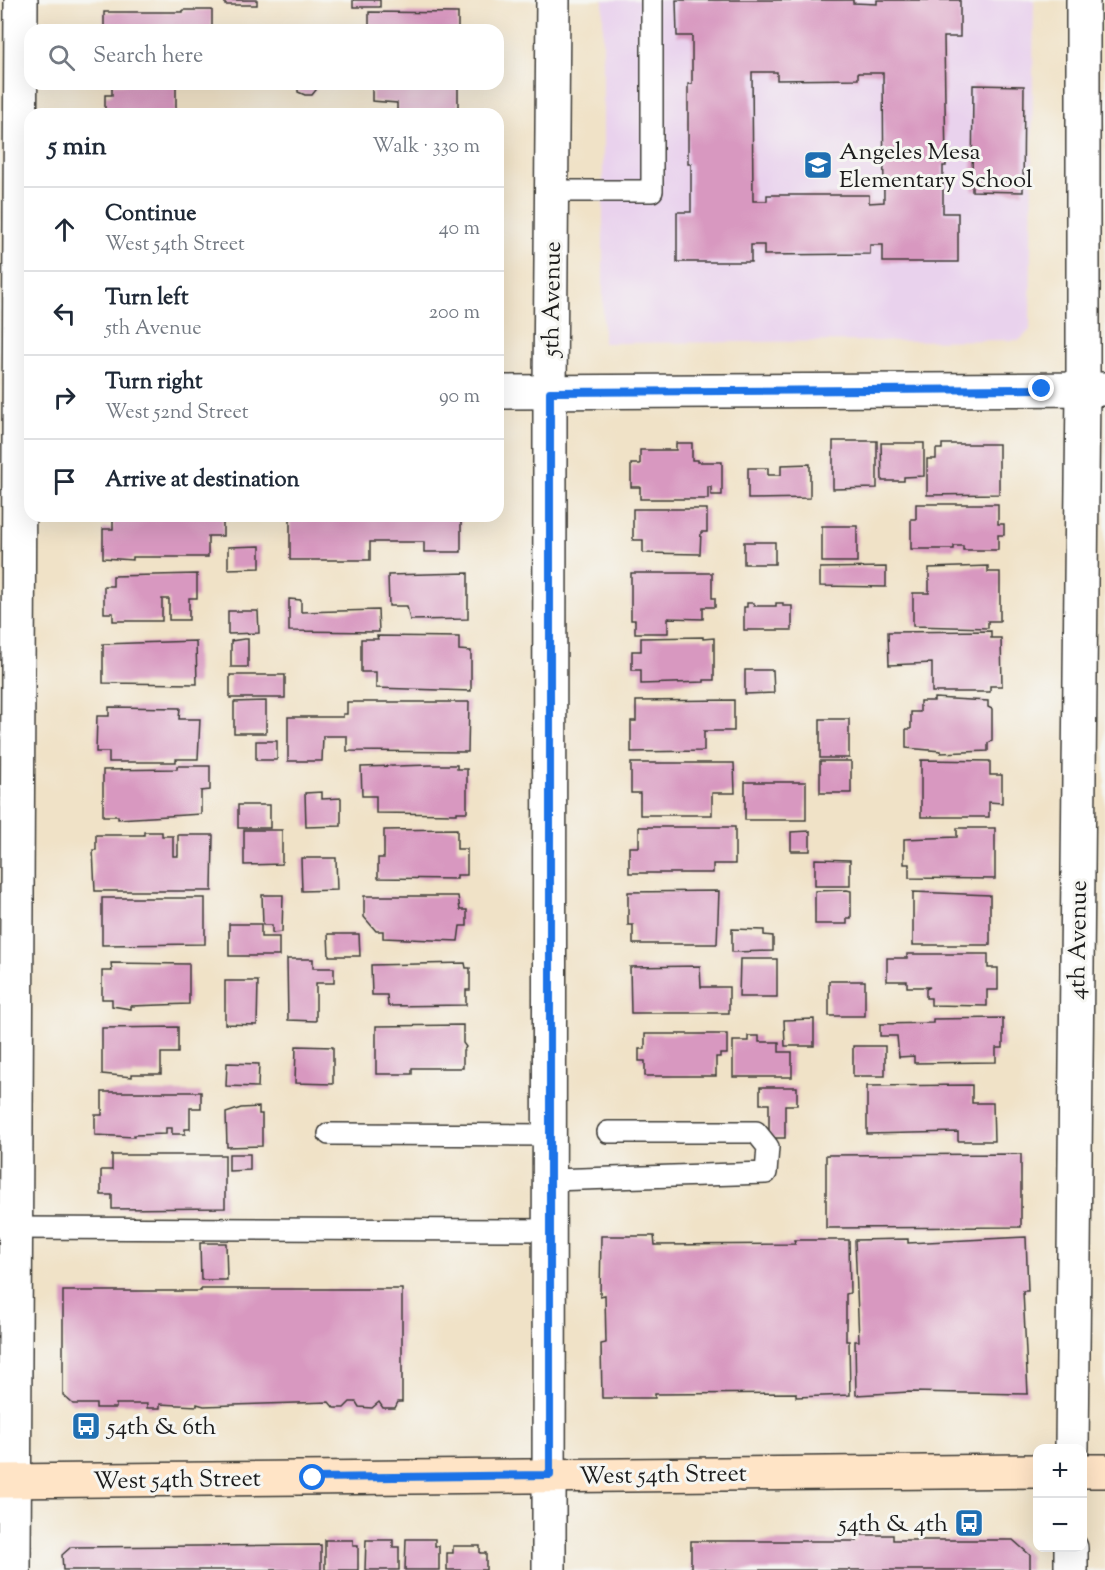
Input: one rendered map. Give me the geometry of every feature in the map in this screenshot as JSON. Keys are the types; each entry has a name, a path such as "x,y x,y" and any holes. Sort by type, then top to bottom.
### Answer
{"street":[{"path":"14,1570 7,1481 8,1228 21,0"},
{"name":"5th Avenue","path":"549,1570 552,1135 550,392 553,0"},
{"name":"4th Avenue","path":"1072,1444 1094,389 1083,0"},
{"path":"504,392 1094,389"},
{"name":"West 54th Street","path":"7,1481 1033,1471"},
{"path":"1087,1471 1105,1471"},
{"path":"1071,1552 1071,1570"}],"lane":[{"path":"552,191 652,191 652,0"},
{"path":"551,1180 766,1173 768,1147 756,1132 608,1132"},
{"path":"329,1134 552,1135"},
{"path":"8,1228 550,1230"}],"shaded area":[{"name":"Angeles Mesa Elementary School","path":"603,0 1034,0 1030,330 1020,340 603,343"}],"building":[{"path":"225,0 257,0 257,5 225,5"},
{"path":"353,0 380,0 380,7 353,7"},
{"path":"676,0 853,0 853,3 877,4 877,0 960,0 960,37 944,37 946,166 943,166 943,213 958,213 958,262 883,262 883,245 870,245 870,254 764,255 764,245 751,245 751,262 677,262 677,212 691,212 691,164 688,164 688,84 692,84 692,36 677,36","holes":["752,72 777,72 777,80 858,79 858,73 883,73 884,202 869,203 869,195 767,195 767,201 753,201"]},
{"path":"183,10 212,10 212,24 104,24 104,12 183,12"},
{"path":"369,12 458,13 458,24 369,24"},
{"path":"973,85 1024,86 1023,192 972,191"},
{"path":"112,90 176,90 176,108 105,108 105,95 112,95"},
{"path":"298,90 316,90 312,95 298,92"},
{"path":"372,90 458,90 458,108 397,108 397,103 372,101"},
{"path":"833,441 877,441 877,488 833,489"},
{"path":"676,443 692,443 692,460 722,462 722,495 711,495 711,487 708,487 708,499 640,499 640,487 631,487 631,464 640,464 640,450 676,450"},
{"path":"881,443 924,443 924,476 904,477 904,481 882,481"},
{"path":"942,444 999,444 999,494 927,495 927,459 936,459 936,449 942,449"},
{"path":"810,464 810,498 748,499 748,468 768,468 768,475 781,475 781,465"},
{"path":"916,504 998,504 998,524 1004,524 1004,535 998,535 998,550 963,550 963,546 954,546 954,549 911,549 911,519 916,519"},
{"path":"633,509 707,509 707,532 701,532 700,554 643,553 643,540 633,540"},
{"path":"113,522 223,522 223,536 208,536 208,557 133,557 133,560 103,558 103,529 113,529"},
{"path":"290,522 461,522 461,552 424,552 424,542 370,542 370,560 290,560"},
{"path":"822,526 857,526 857,562 822,562"},
{"path":"744,542 775,542 775,564 744,564"},
{"path":"260,546 260,568 228,569 228,547"},
{"path":"988,566 988,572 1000,572 1000,621 988,621 988,628 913,626 913,593 929,593 929,568"},
{"path":"886,567 886,587 820,586 820,568"},
{"path":"468,573 468,619 410,620 407,606 389,606 388,575"},
{"path":"631,573 712,573 712,598 715,598 715,607 703,607 703,619 668,618 668,633 635,633 635,620 631,620"},
{"path":"197,574 197,598 189,598 189,620 169,620 169,599 162,599 162,621 113,621 113,613 104,613 104,586 113,586 113,576"},
{"path":"289,599 301,600 301,612 378,610 379,632 289,631"},
{"path":"747,603 754,603 754,606 776,606 776,603 783,603 783,606 792,606 792,630 744,630 744,607 747,607"},
{"path":"228,611 258,611 259,633 228,634"},
{"path":"991,631 991,638 1001,638 1002,686 990,686 990,692 932,692 932,663 889,665 888,632"},
{"path":"377,636 459,637 459,650 471,651 471,691 376,688 376,672 361,672 361,639 378,639"},
{"path":"703,637 703,639 714,638 714,680 641,684 641,670 632,670 632,651 641,651 641,638"},
{"path":"248,639 248,667 231,667 231,641"},
{"path":"196,641 197,684 103,683 103,644"},
{"path":"745,670 773,670 774,693 745,694"},
{"path":"230,675 285,675 285,698 230,698"},
{"path":"934,698 988,701 988,707 992,709 992,741 988,743 988,751 941,753 941,751 906,748 906,729 911,729 911,712 920,712 920,701 934,701"},
{"path":"734,700 734,731 704,731 704,751 631,752 631,721 636,721 636,701"},
{"path":"266,701 266,733 234,733 234,702"},
{"path":"347,702 469,702 468,752 347,751 347,736 323,736 322,761 288,761 288,717 343,717 343,714 347,714"},
{"path":"109,707 180,708 179,719 200,719 198,759 176,759 176,762 109,762 109,752 96,752 97,716 109,716"},
{"path":"820,719 849,719 849,758 820,758"},
{"path":"256,741 277,741 277,760 256,760"},
{"path":"921,760 990,761 990,775 1002,775 1002,803 989,802 989,817 921,817"},
{"path":"820,761 851,761 851,793 820,793"},
{"path":"631,763 734,763 735,793 712,793 712,815 640,815 640,793 631,793"},
{"path":"457,765 457,769 467,769 467,812 457,812 457,814 376,813 376,796 362,796 361,767"},
{"path":"177,766 210,766 210,790 201,791 201,814 118,819 118,816 103,816 103,770 177,769"},
{"path":"745,782 806,782 806,820 745,820"},
{"path":"322,792 322,799 341,798 341,826 306,827 305,793"},
{"path":"238,805 270,805 270,828 238,828"},
{"path":"639,827 735,827 735,864 713,864 713,873 629,873 629,847 639,847"},
{"path":"957,828 995,828 995,879 909,878 909,864 904,864 904,839 957,837"},
{"path":"457,829 457,849 467,849 467,875 457,875 457,879 378,878 378,858 384,858 384,830"},
{"path":"244,830 282,830 282,864 244,865"},
{"path":"810,831 810,851 791,851 791,832"},
{"path":"144,832 162,832 162,836 173,836 173,856 178,856 178,835 213,835 212,891 95,891 93,850 96,850 96,835 144,835"},
{"path":"301,858 336,858 337,890 302,891"},
{"path":"815,859 850,860 850,886 815,886"},
{"path":"719,891 717,944 633,944 633,925 628,925 628,892"},
{"path":"815,891 851,891 851,918 847,918 847,924 815,924"},
{"path":"913,892 990,895 990,945 913,945"},
{"path":"262,895 283,895 282,932 272,933 272,925 263,925"},
{"path":"364,896 458,896 460,910 467,910 467,926 460,926 458,941 383,938 383,931 376,931 364,917"},
{"path":"102,898 205,898 205,944 102,945"},
{"path":"229,924 261,924 261,937 279,937 279,956 229,956"},
{"path":"732,929 764,930 764,935 773,936 773,951 732,952"},
{"path":"328,934 359,934 360,956 329,956"},
{"path":"907,954 988,954 988,968 998,968 998,990 987,990 987,1006 931,1005 931,998 926,998 926,989 930,987 907,987 907,981 887,981 887,958 907,958"},
{"path":"287,959 313,959 313,968 334,968 334,983 316,983 316,1021 288,1020"},
{"path":"740,959 777,959 777,997 739,997"},
{"path":"111,963 189,964 189,1004 131,1006 131,1009 112,1006 112,999 102,999 102,971 112,971"},
{"path":"465,963 466,968 470,968 470,990 466,990 466,1005 388,1006 387,995 372,995 371,965"},
{"path":"700,966 701,987 729,987 729,1013 631,1013 630,967"},
{"path":"225,981 258,981 257,1025 225,1024"},
{"path":"829,981 865,981 865,1016 829,1016"},
{"path":"1003,1018 1003,1048 996,1048 996,1062 914,1063 914,1056 899,1057 897,1036 880,1036 880,1024 933,1023 933,1019"},
{"path":"814,1019 814,1046 785,1046 784,1020"},
{"path":"463,1025 463,1043 466,1047 463,1051 463,1068 412,1068 412,1074 376,1074 376,1026"},
{"path":"178,1027 178,1053 161,1053 161,1074 132,1074 132,1077 102,1074 102,1028"},
{"path":"645,1034 727,1034 727,1054 720,1054 720,1057 716,1057 716,1076 645,1076 645,1061 639,1061 639,1049 645,1049"},
{"path":"748,1036 759,1036 759,1042 779,1042 779,1052 792,1052 792,1077 733,1077 733,1041 748,1041"},
{"path":"296,1046 333,1047 333,1084 295,1083"},
{"path":"853,1046 885,1046 885,1076 853,1076"},
{"path":"227,1063 259,1064 258,1087 226,1086"},
{"path":"972,1085 972,1103 993,1103 994,1141 958,1141 958,1132 867,1134 867,1086"},
{"path":"760,1087 797,1087 797,1105 785,1105 785,1138 769,1138 769,1104 760,1104"},
{"path":"102,1092 201,1092 201,1108 190,1108 190,1129 185,1129 185,1134 172,1134 172,1128 166,1128 166,1134 134,1135 134,1137 95,1135 95,1115 102,1115"},
{"path":"259,1107 259,1114 262,1114 262,1146 227,1147 226,1113 241,1108"},
{"path":"229,1154 250,1154 250,1170 229,1171"},
{"path":"1021,1154 1021,1227 826,1228 826,1155"},
{"path":"112,1155 225,1155 225,1208 112,1209 112,1195 101,1195 101,1170 112,1170"},
{"path":"601,1236 654,1236 655,1245 795,1244 794,1240 849,1240 850,1293 846,1294 846,1341 849,1341 850,1395 796,1397 796,1393 655,1394 655,1398 602,1398 601,1344 606,1343 605,1295 600,1296"},
{"path":"1026,1237 1028,1291 1023,1291 1028,1394 909,1392 856,1395 855,1341 859,1341 855,1240 908,1239 908,1243"},
{"path":"200,1243 226,1243 227,1280 201,1280"},
{"path":"201,1289 402,1289 402,1402 398,1402 395,1408 383,1408 379,1402 372,1408 359,1407 356,1402 350,1402 344,1408 334,1408 329,1402 204,1406 160,1404 160,1408 147,1408 147,1404 116,1404 116,1408 96,1408 96,1404 73,1404 63,1395 63,1291 201,1291"},
{"path":"857,1535 893,1535 893,1540 1013,1540 1030,1555 1030,1570 691,1570 691,1541 856,1541"},
{"path":"406,1539 435,1539 435,1546 439,1546 439,1570 405,1570"},
{"path":"325,1540 353,1540 353,1546 358,1546 358,1570 325,1570"},
{"path":"366,1540 393,1540 393,1547 399,1547 399,1570 365,1570"},
{"path":"321,1545 321,1570 63,1570 62,1555 71,1547"},
{"path":"453,1546 480,1546 480,1553 486,1553 486,1570 447,1570 447,1553 453,1553"}],"place":[{"name":"Angeles Mesa Elementary School","path":"818,165"},
{"name":"54th & 6th","path":"86,1426"},
{"name":"54th & 4th","path":"969,1523"}],"route":[{"path":"313,1478 550,1475 552,1135 550,392 1042,389"}]}
